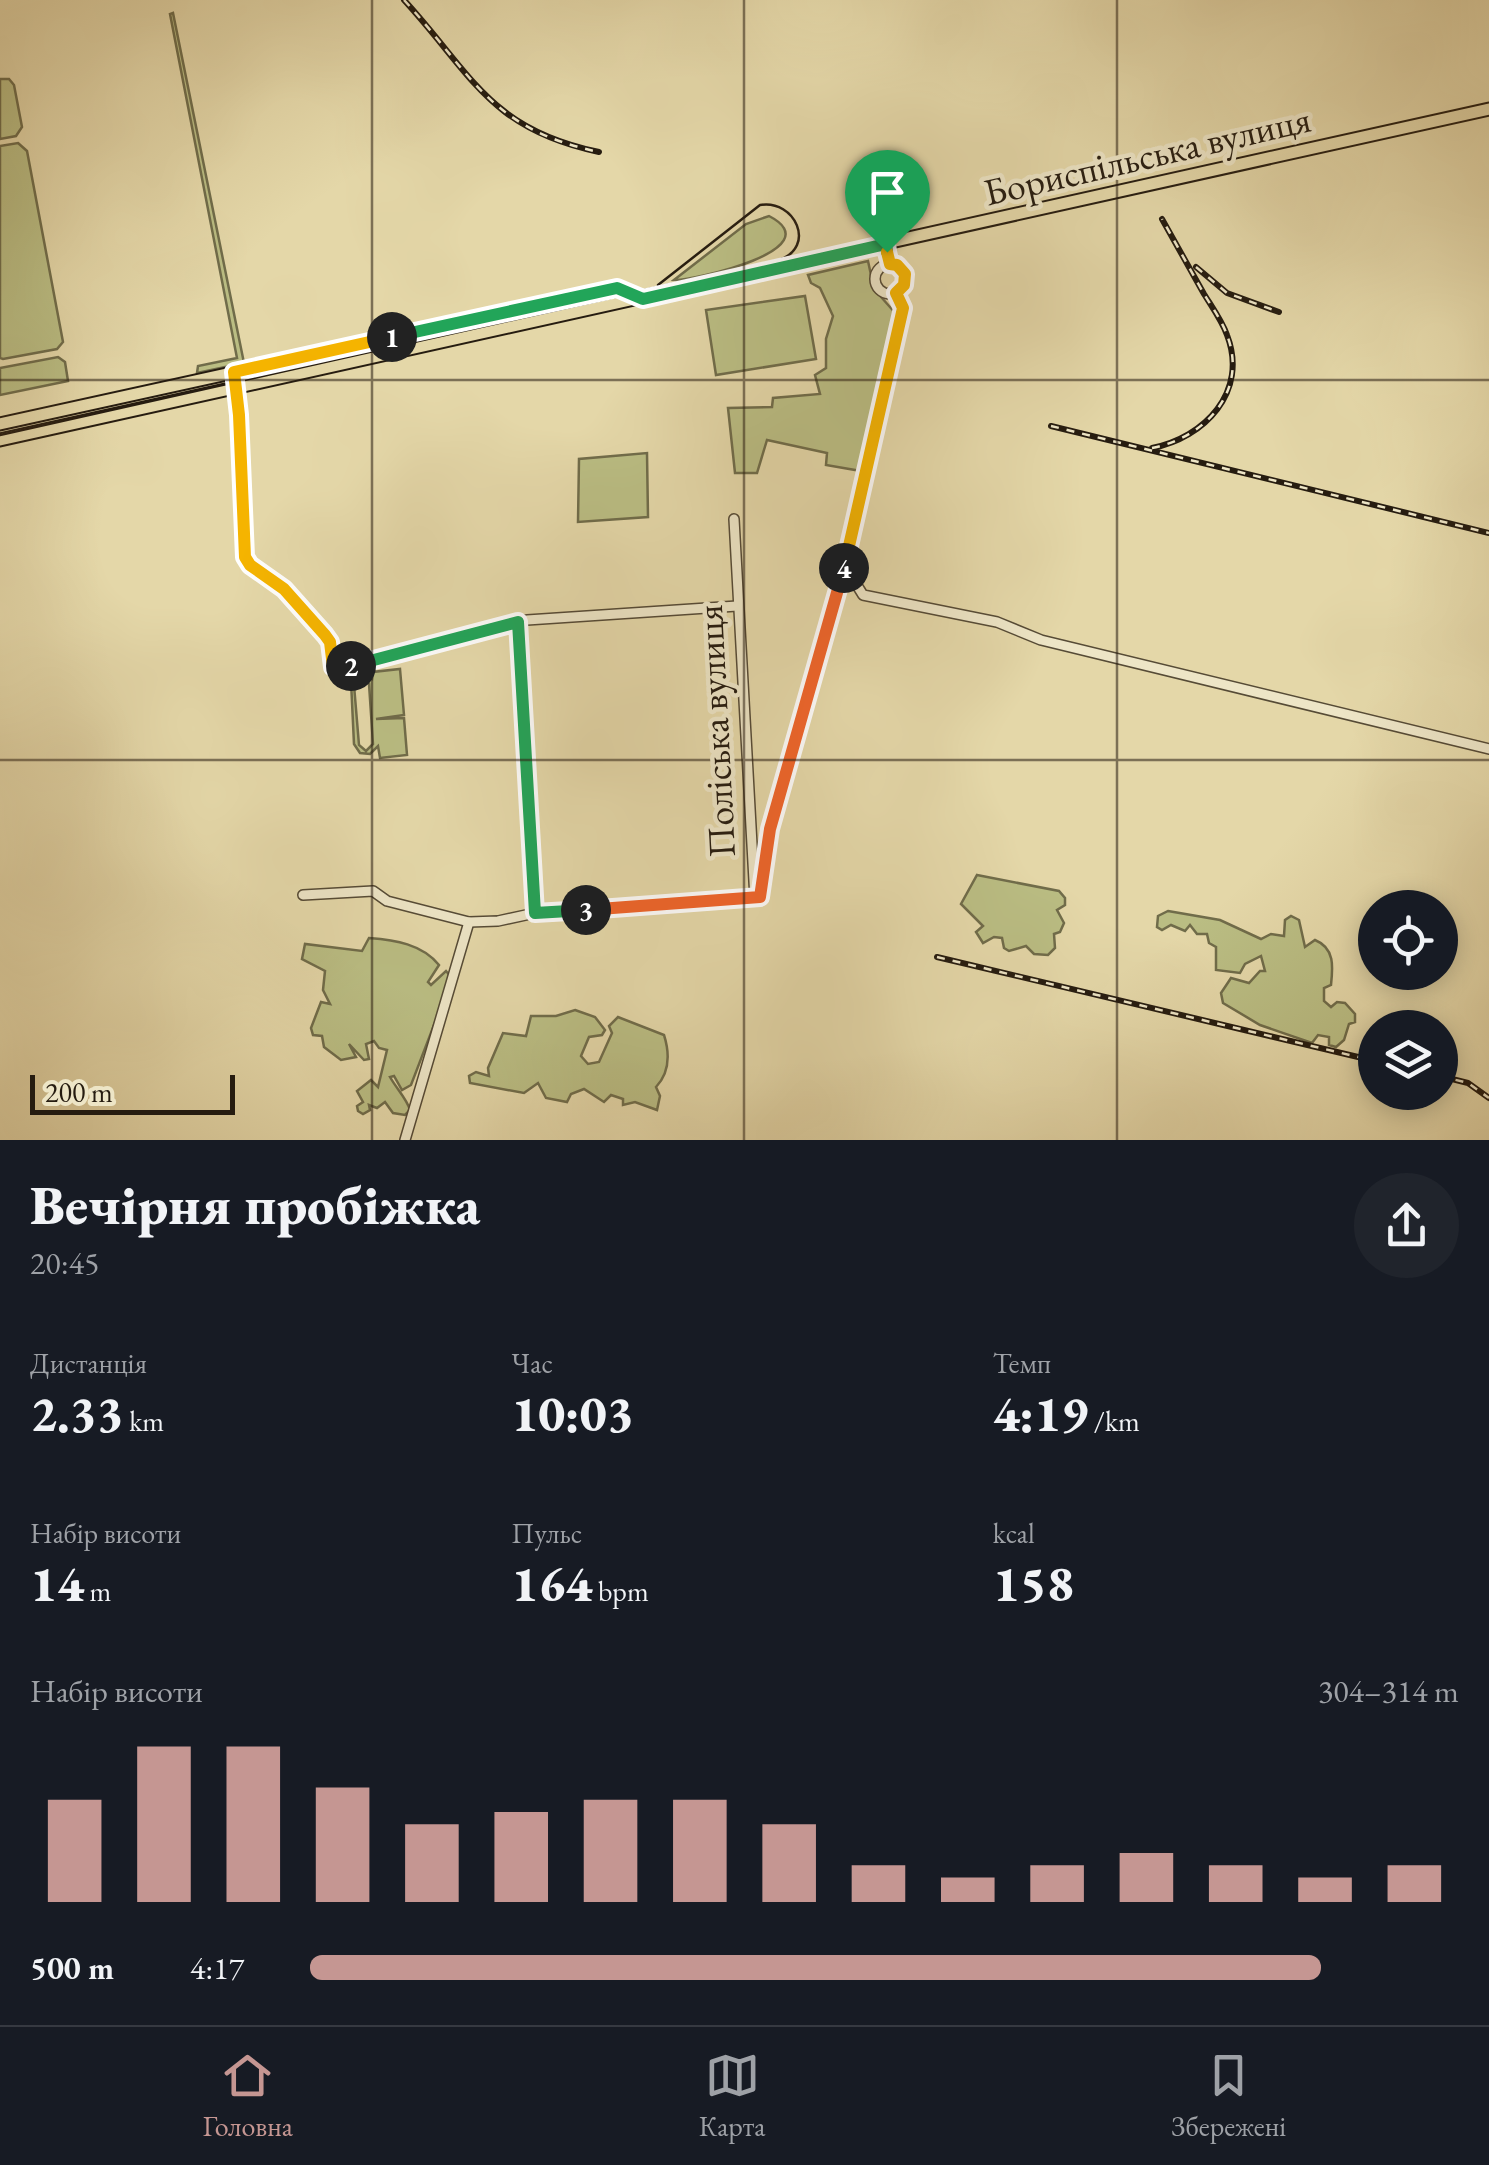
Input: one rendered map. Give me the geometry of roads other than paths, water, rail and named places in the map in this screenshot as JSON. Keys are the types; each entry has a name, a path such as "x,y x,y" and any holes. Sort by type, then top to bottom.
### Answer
{"main road":[{"name":"Бориспільська вулиця","path":"0,440 1489,109"},
{"name":"Бориспільська вулиця","path":"0,424 617,288 643,299"}],"street":[{"path":"886,244 890,264"},
{"path":"890,264 897,265 905,274 904,285 896,293 881,290 875,280 879,269 890,264"},
{"path":"754,899 761,892 770,829 845,566 903,308 896,293"},
{"path":"234,372 245,557 250,565 284,589 325,635 330,642 333,667 338,670 518,622 737,606"},
{"name":"Поліська вулиця","path":"303,895 373,891 387,902 470,922 498,922 535,913 754,899 734,520"},
{"path":"845,566 863,594 997,622 1041,640 1489,749"},
{"path":"518,622 535,913"},
{"path":"405,1140 470,922"}],"tram line":[{"path":"0,435 779,260 791,254 797,245 797,225 783,209 760,205 658,285"}],"railway":[{"path":"404,0 467,75 507,113 562,142 599,152"},
{"path":"1152,448 1171,443 1204,423 1227,393 1232,375 1225,330 1162,219"},
{"path":"1196,267 1227,293 1279,312"},
{"path":"1051,426 1489,533"},
{"path":"937,957 1358,1057"},
{"path":"1458,1080 1489,1098"}]}
